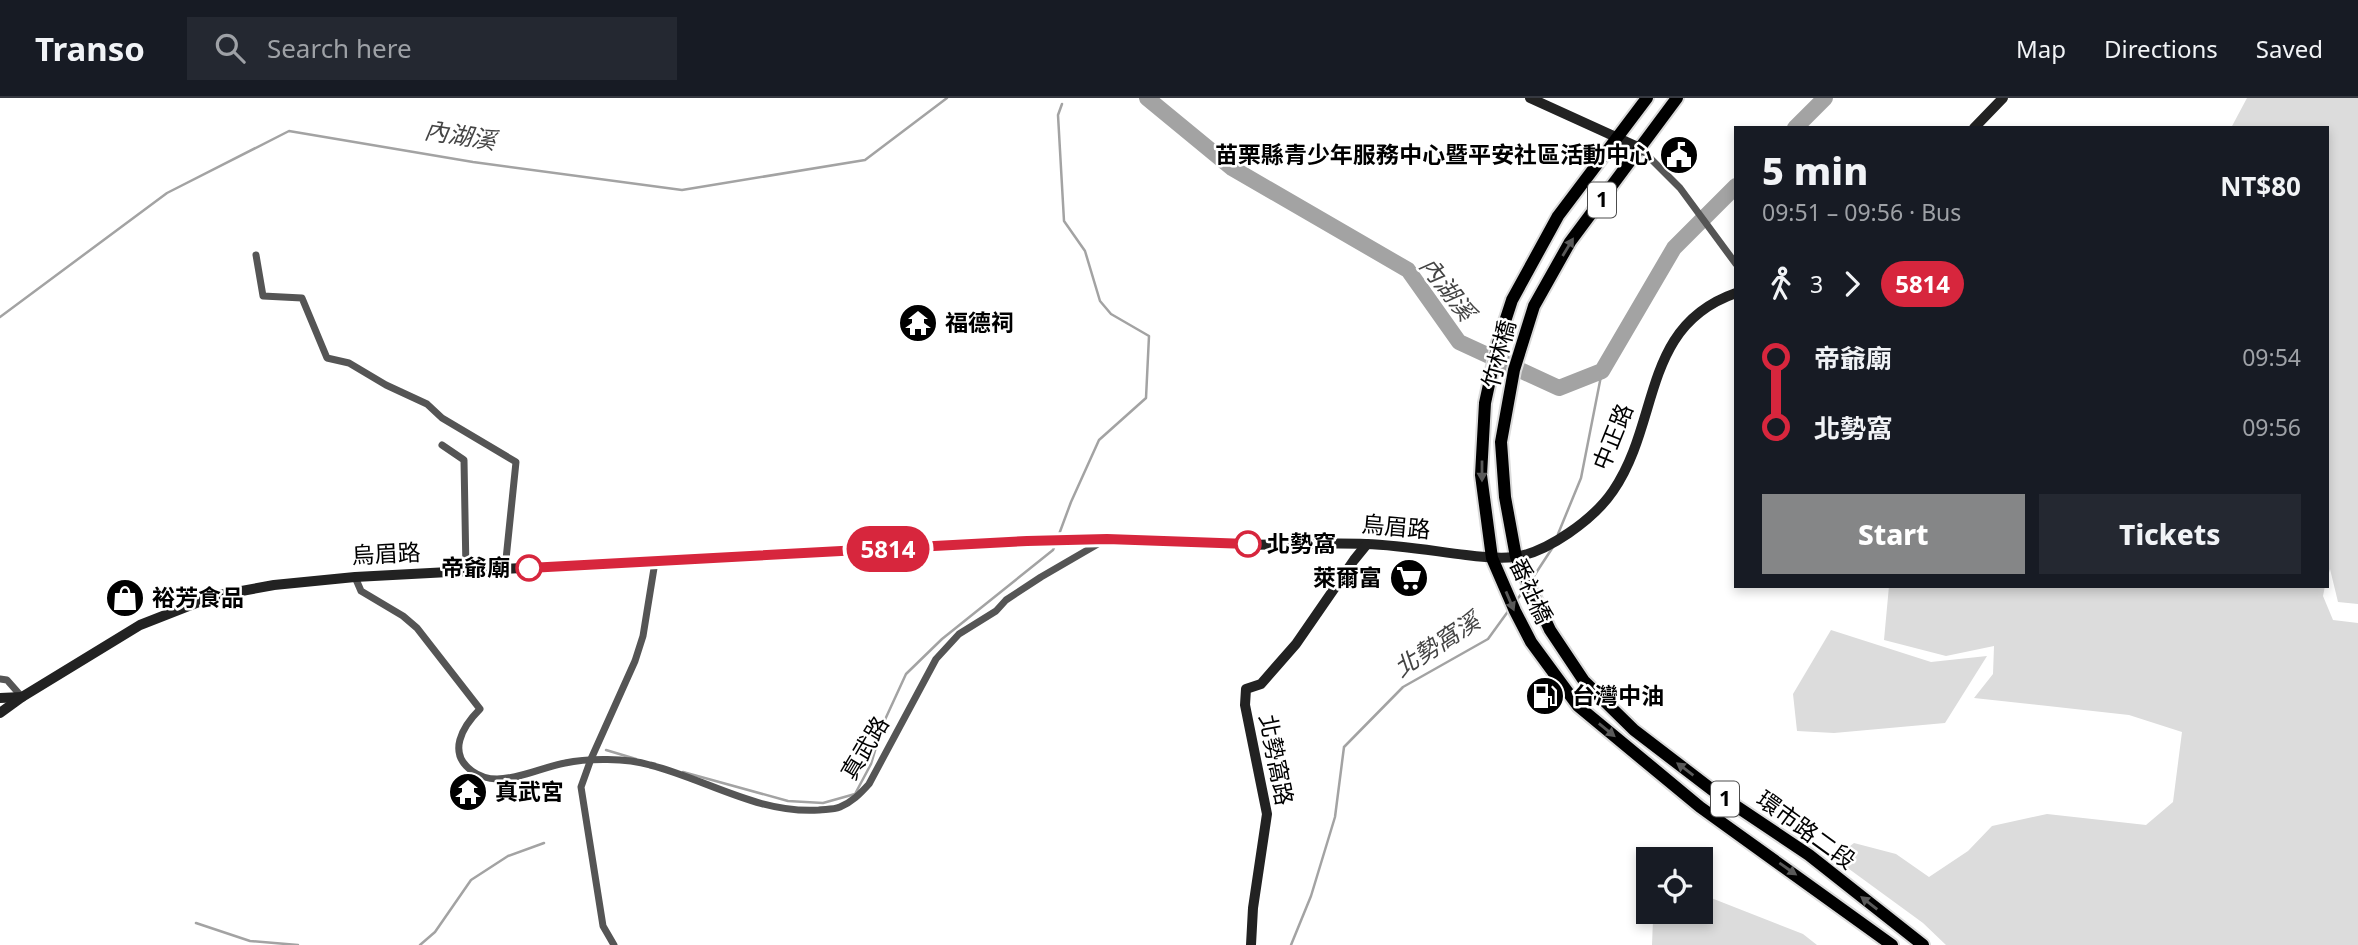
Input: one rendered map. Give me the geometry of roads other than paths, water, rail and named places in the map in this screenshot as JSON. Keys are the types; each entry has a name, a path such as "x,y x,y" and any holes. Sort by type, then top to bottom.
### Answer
{"main road":[{"path":"1530,98 1640,148"},
{"name":"1","path":"1617,136 1647,98"},
{"name":"1","path":"1640,148 1677,98"},
{"path":"1976,126 2003,98"},
{"name":"竹林橋","path":"1492,558 1481,475 1485,403 1498,343 1512,300 1558,216 1617,136"},
{"name":"竹林橋","path":"1516,557 1505,498 1501,442 1514,370 1534,306 1570,242 1640,148"},
{"name":"中正路","path":"1492,558 1516,557 1550,544 1578,527 1612,492 1641,436 1661,363 1671,345 1683,327 1699,312 1734,294"},
{"name":"烏眉路","path":"0,713 140,625 214,596 274,585 355,576 1078,539 1201,544 1367,544 1492,558"},
{"name":"北勢窩路","path":"1251,945 1253,908 1267,814 1245,705 1246,689 1261,684 1296,644 1367,544"},
{"name":"番社橋","path":"1516,557 1550,630"},
{"name":"番社橋","path":"1492,558 1531,642"},
{"name":"環市路二段","path":"1550,630 1584,681 1634,730 1715,792 1809,855 1923,945"},
{"name":"環市路二段","path":"1531,642 1578,706 1700,807 1892,945"},
{"name":"烏眉路","path":"0,698 22,697"}],"street":[{"path":"1640,148 1680,188 1734,262"},
{"path":"256,255 263,296 302,298 327,358 349,363 386,385 427,404 442,418 516,462 505,569"},
{"path":"442,445 464,460 466,571"},
{"name":"真武路","path":"355,576 360,591 403,616 417,628 480,709 463,732 459,758 463,765 479,776 497,779 565,762 591,759 648,764 773,808 809,810 837,808 856,798 869,784 936,659 959,634 996,611 1006,600 1041,576 1107,539"},
{"path":"614,945 603,926 581,787 635,661 643,636 655,562"},
{"path":"0,679 7,680 22,697"}],"waterway":[{"name":"內湖溪","path":"0,317 167,193 289,131 473,162 682,190 865,160 947,98"},
{"name":"內湖溪","path":"1147,98 1232,168 1408,270 1459,342 1559,388 1602,371 1674,248 1734,188"},
{"name":"內湖溪","path":"1797,126 1825,98"},
{"path":"1058,537 1099,440 1146,398 1149,336 1111,314 1100,301 1085,251 1064,221 1058,115 1062,104"},
{"name":"北勢窩溪","path":"1558,534 1581,478 1602,371"},
{"path":"683,772 788,801 823,803 855,794 871,764 883,724 906,674 942,639 1053,550 1056,543"},
{"name":"北勢窩溪","path":"1532,579 1553,547"},
{"name":"北勢窩溪","path":"1515,602 1526,588"},
{"name":"北勢窩溪","path":"1291,945 1311,896 1335,817 1344,747 1403,687 1488,639 1509,610"},
{"path":"606,750 636,759"},
{"path":"420,945 435,932 471,880 508,856 544,843"},
{"path":"196,923 250,941 298,945"}],"place":[{"name":"苗栗縣青少年服務中心暨平安社區活動中心","path":"1679,155"},
{"name":"福德祠","path":"918,323"},
{"name":"北勢窩","path":"1248,544"},
{"name":"帝爺廟","path":"529,568"},
{"name":"萊爾富","path":"1409,578"},
{"name":"裕芳食品","path":"125,598"},
{"name":"台灣中油","path":"1545,696"},
{"name":"真武宮","path":"468,792"}]}
